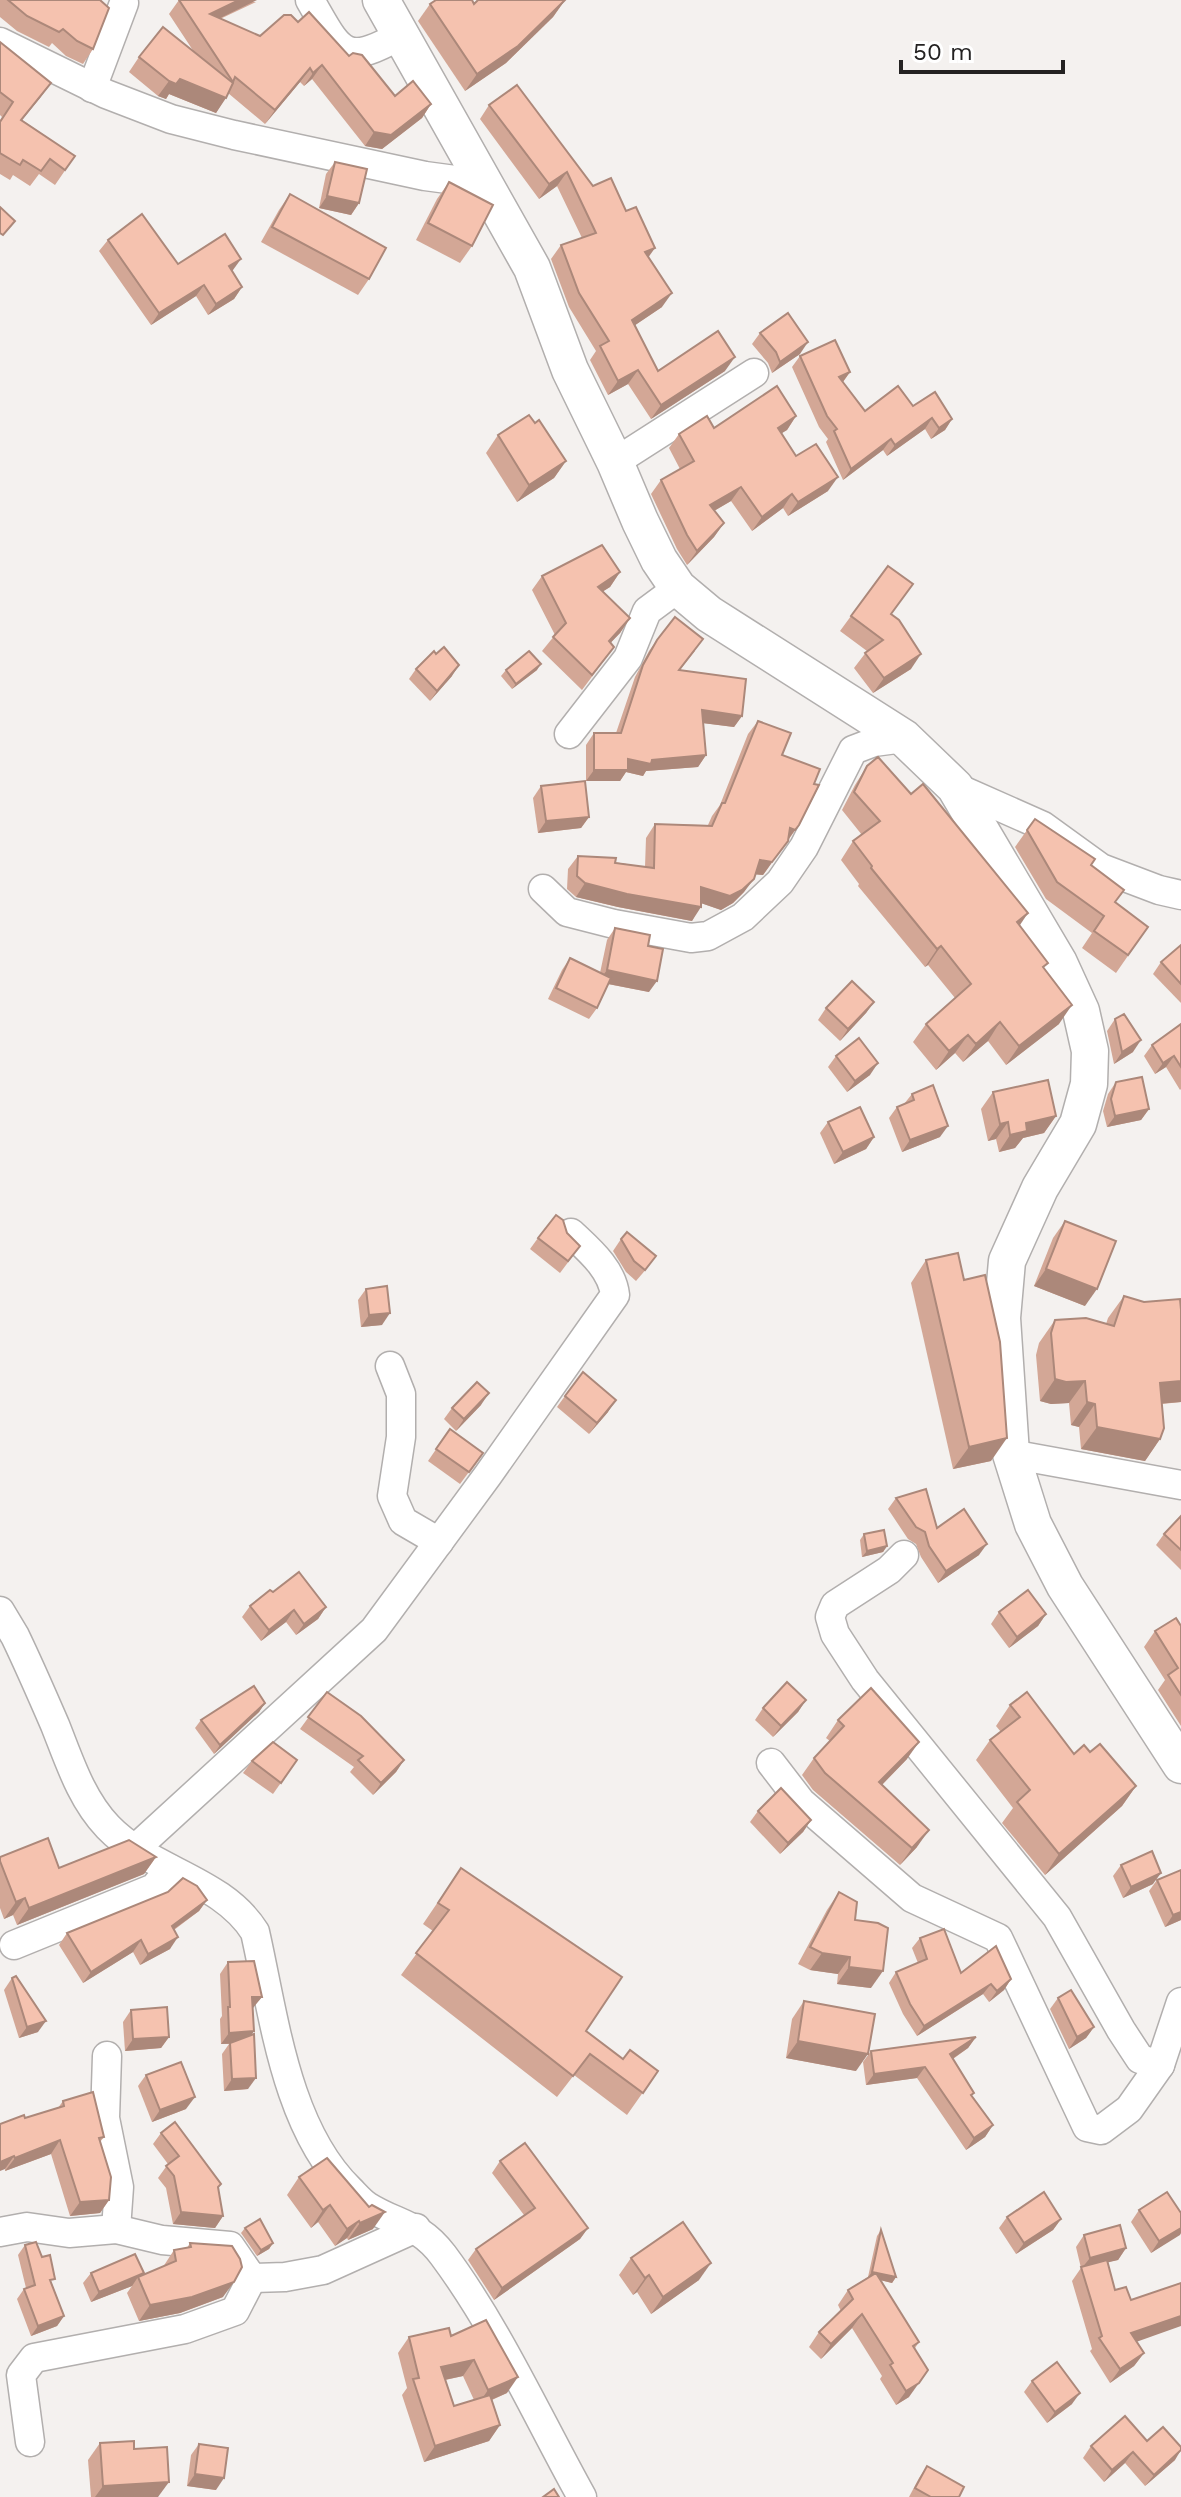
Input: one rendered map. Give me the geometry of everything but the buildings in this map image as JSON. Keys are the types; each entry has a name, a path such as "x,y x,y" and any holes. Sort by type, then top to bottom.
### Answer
{"main road":[{"path":"381,0 532,268 570,370 659,560 678,588 709,614 904,738 955,787 1059,963 1081,1011 1090,1051 1089,1084 1078,1124 1040,1188 1007,1261 1002,1318 1011,1454 1033,1524 1065,1586 1181,1765"}],"street":[{"path":"310,0 335,43 347,51 364,53 400,35"},
{"path":"92,88 124,3"},
{"path":"0,42 92,88 171,119 425,176 485,184"},
{"path":"615,462 754,373"},
{"path":"569,734 628,658 647,611 678,588"},
{"path":"543,889 567,912 691,938 708,936 743,917 780,882 804,847 853,750 874,742 904,738"},
{"path":"955,787 1043,826 1101,868 1181,895"},
{"path":"136,1848 374,1630 615,1295 613,1281 590,1251 571,1233"},
{"path":"390,1366 401,1394 401,1437 392,1496 403,1521 439,1542"},
{"path":"1011,1454 1181,1485"},
{"path":"904,1555 889,1570 835,1605 830,1617 835,1634 865,1680 1057,1917 1140,2059 1160,2065"},
{"path":"0,1611 15,1636 90,1804 109,1828 170,1869 235,1905 255,1932 290,2084 309,2136 334,2175 366,2206 416,2228 440,2252 474,2300 582,2497"},
{"path":"771,1763 801,1802 912,1898 998,1938 1087,2127 1101,2130 1129,2109 1160,2065 1181,2002"},
{"path":"14,1945 154,1888 170,1869"},
{"path":"107,2056 105,2118 119,2187 116,2229"},
{"path":"0,2232 27,2227 69,2233 116,2229 162,2240 230,2246 252,2278"},
{"path":"252,2278 285,2277 323,2270 416,2228"},
{"path":"30,2442 21,2375 34,2358 198,2325 235,2311 252,2278"}]}
